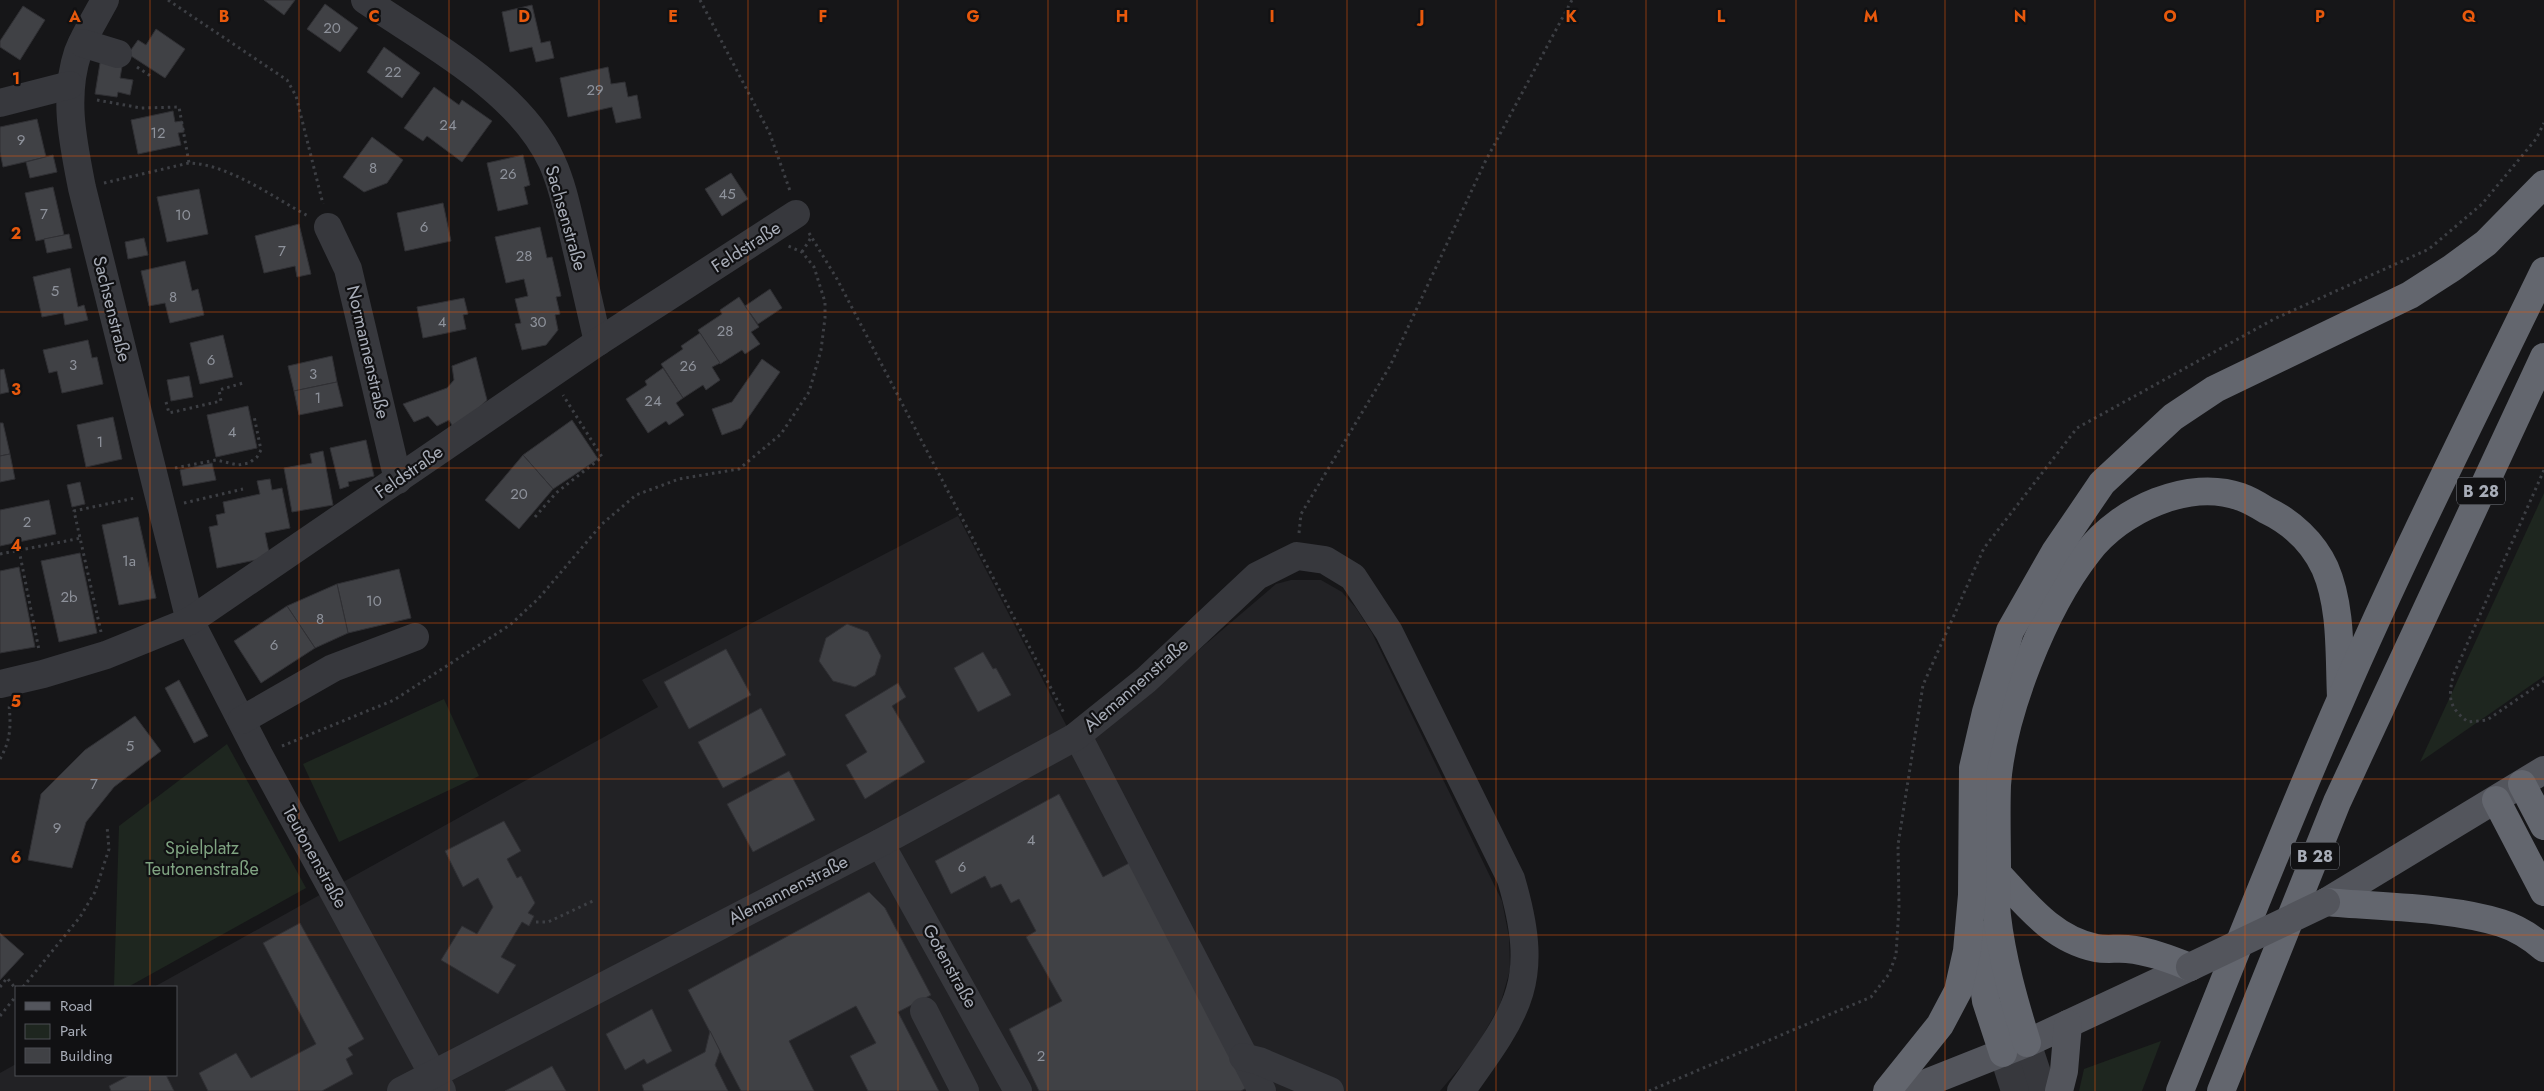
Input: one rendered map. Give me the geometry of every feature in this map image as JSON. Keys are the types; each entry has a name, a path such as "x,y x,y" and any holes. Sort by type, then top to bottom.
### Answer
{"highway":[{"path":"1887,1091 1940,1025 1958,991 1967,951 1972,895 1973,768 1986,712 2010,631 2055,552 2102,483 2173,417 2215,389 2410,294 2452,268 2486,242 2544,184"},
{"name":"B 28","path":"2180,1091 2296,803 2342,697 2416,535 2544,271"},
{"name":"B 28","path":"2221,1091 2337,802 2544,357"},
{"path":"2015,1048 2011,993 1996,914 1998,783 2007,724 2031,659 2054,607 2088,552 2113,526 2148,504 2165,498 2190,494 2220,492 2241,497 2295,527 2310,544 2324,566 2331,587 2337,623 2342,697"},
{"path":"2533,777 2544,826"},
{"path":"2496,800 2544,892"},
{"path":"1997,873 2044,923 2062,936 2098,949 2128,949 2160,955 2190,967"},
{"path":"1972,895 1986,1001 2015,1048"},
{"path":"2326,902 2462,914 2502,923 2530,936 2544,948"}],"main road":[{"path":"1906,1091 2015,1048 2326,902 2397,861 2533,777"},
{"path":"2059,1091 2064,1071 2068,1024"}],"street":[{"name":"Sachsenstraße","path":"105,0 82,43 70,85 70,116 82,188 190,621"},
{"name":"Sachsenstraße","path":"365,0 472,72 513,108 539,139 552,162 564,198 598,342"},
{"path":"82,43 118,54"},
{"path":"0,103 70,85"},
{"name":"Feldstraße","path":"3,683 43,674 106,654 190,621 598,342 804,225"},
{"name":"Normannenstraße","path":"328,227 348,269 398,480"},
{"path":"1296,556 1324,560 1353,578 1389,632 1511,879 1521,912 1525,948 1524,979 1515,1008 1496,1042 1461,1091"},
{"name":"Alemannenstraße","path":"401,1091 438,1082 1075,736 1146,680 1258,576 1296,556"},
{"name":"Teutonenstraße","path":"190,621 259,755 438,1082"},
{"path":"242,720 333,668 415,637"},
{"path":"1075,736 1083,746 1262,1091"},
{"name":"Gotenstraße","path":"880,842 1018,1091"},
{"path":"924,1011 964,1091"},
{"path":"2015,1048 2015,1091"},
{"path":"2015,1048 2043,1091"},
{"path":"1243,1057 1258,1060 1330,1091"}],"path":[{"path":"168,0 272,67 287,80 296,96 328,227"},
{"path":"700,0 770,134 804,225 842,288 1075,736"},
{"path":"1296,556 1301,514 1390,366 1485,162 1572,0"},
{"path":"97,100 141,108 179,107 189,163"},
{"path":"82,188 189,163 201,163 221,169 328,227"},
{"path":"802,252 804,225"},
{"path":"259,755 394,700 510,625 539,598 602,524 636,495 679,479 739,469 781,434 809,392 821,350 825,302 814,266 802,252 788,246 781,247"},
{"path":"535,518 556,493 602,457 550,375"},
{"path":"166,402 169,413 221,401 219,390 242,384"},
{"path":"157,492 216,460 238,465 249,463 257,457 261,450 254,416"},
{"path":"2544,470 2453,676 2449,695 2456,712 2468,722 2487,720 2544,681"},
{"path":"106,654 74,511 157,492 243,489"},
{"path":"0,554 81,538"},
{"path":"19,550 43,674"},
{"path":"0,759 9,741 12,726 3,683"},
{"path":"24,986 80,918 95,892 109,850 107,826"},
{"path":"536,922 556,920 595,900"},
{"path":"0,987 7,978 15,988"},
{"path":"0,1016 15,997"}],"shaded area":[{"path":"958,516 1078,748 1153,689 1276,584 1291,580 1321,580 1342,592 1356,608 1372,633 1502,901 1509,937 1510,970 1500,1005 1474,1051 1440,1091 0,1091 0,1073 15,1065 15,1076 178,1076 178,986 156,986 658,707 642,680"}],"green space":[{"path":"2544,493 2544,676 2420,762"},
{"path":"444,699 479,776 339,842 303,764"},
{"name":"Spielplatz Teutonenstraße","path":"227,744 306,888 130,986 114,986 119,826"},
{"path":"2161,1041 2142,1091 2079,1091 2084,1069"}],"building":[{"path":"264,0 295,0 284,15"},
{"path":"325,4 358,28 340,52 307,29"},
{"path":"532,5 541,43 550,41 554,58 536,62 532,47 510,52 502,12"},
{"path":"23,6 45,20 20,60 0,47 0,41"},
{"path":"156,29 185,49 165,78 128,54 138,40 146,45"},
{"path":"384,47 420,73 402,98 367,72"},
{"path":"101,57 123,61 120,78 133,80 130,95 118,92 117,97 95,94"},
{"path":"608,67 611,84 625,82 628,97 637,95 641,118 616,123 612,107 568,117 560,78"},
{"path":"434,87 459,105 462,100 492,121 462,162 427,136 423,141 404,128"},
{"path":"173,111 175,122 182,121 184,132 178,133 181,145 138,154 131,120"},
{"path":"37,119 46,157 3,167 0,152 0,127"},
{"path":"372,137 403,160 387,183 364,192 343,177"},
{"path":"53,155 57,172 30,178 26,162"},
{"path":"523,155 530,185 524,187 528,204 498,211 487,163"},
{"path":"731,173 748,199 722,216 705,189"},
{"path":"53,187 64,235 36,241 25,193"},
{"path":"199,189 208,234 167,242 157,197"},
{"path":"443,203 451,241 405,251 397,213"},
{"path":"299,224 311,274 297,277 295,266 264,273 255,236"},
{"path":"540,227 547,258 552,257 561,296 556,297 560,314 555,315 558,330 546,345 522,350 515,324 521,323 515,299 528,296 524,279 506,283 495,237"},
{"path":"69,234 72,248 47,253 44,239"},
{"path":"144,238 148,255 128,259 125,242"},
{"path":"185,261 192,291 198,289 204,315 170,323 165,303 149,306 141,271"},
{"path":"70,268 78,307 84,305 88,320 65,325 63,313 42,317 33,277"},
{"path":"770,289 782,308 758,324 745,306"},
{"path":"739,297 759,327 751,332 760,344 745,354 742,350 720,364 698,330 722,314 720,310"},
{"path":"464,298 468,314 463,315 466,329 423,338 417,307"},
{"path":"700,333 720,363 712,367 720,380 706,390 703,385 683,398 661,364 683,349 681,346"},
{"path":"223,335 233,377 200,384 190,343"},
{"path":"88,340 92,358 97,357 103,384 62,393 57,371 49,373 43,350"},
{"path":"332,356 337,382 294,391 288,366"},
{"path":"476,357 487,400 465,421 453,427 449,420 437,426 428,416 414,422 403,404 447,388 454,380 452,366"},
{"path":"762,359 780,372 741,428 722,435 712,409 732,402"},
{"path":"663,368 683,398 676,403 684,415 669,425 666,421 648,433 626,399 647,385 645,381"},
{"path":"4,369 9,392 0,394 0,370"},
{"path":"189,376 193,397 171,401 167,380"},
{"path":"337,382 343,406 299,415 294,391"},
{"path":"248,406 257,448 216,457 207,415"},
{"path":"113,417 122,459 86,467 77,425"},
{"path":"572,420 598,459 553,489 523,455"},
{"path":"0,423 3,423 10,454 0,456"},
{"path":"366,440 374,476 348,482 349,486 340,489 330,448"},
{"path":"323,451 333,505 292,512 284,468 312,463 310,454"},
{"path":"10,454 15,479 0,482 0,456"},
{"path":"523,455 553,489 519,529 485,500"},
{"path":"212,463 216,480 183,486 180,470"},
{"path":"270,479 272,490 282,488 290,528 265,533 270,557 217,568 209,527 218,525 216,515 225,513 223,502 260,494 257,481"},
{"path":"80,482 85,504 72,507 67,485"},
{"path":"49,500 56,534 0,546 0,510"},
{"path":"138,517 156,598 119,605 102,525"},
{"path":"80,553 97,633 59,642 41,561"},
{"path":"19,567 35,647 0,653 0,571"},
{"path":"399,569 411,618 348,633 337,584"},
{"path":"337,584 348,633 315,648 287,606"},
{"path":"287,606 315,648 261,683 234,641"},
{"path":"847,624 868,632 881,656 875,675 855,687 833,681 819,661 826,638"},
{"path":"726,649 751,695 689,729 664,682"},
{"path":"983,652 993,669 996,668 1011,695 978,712 954,668"},
{"path":"179,680 208,736 194,743 165,688"},
{"path":"898,683 906,697 892,706 925,762 865,799 846,765 867,752 845,715"},
{"path":"761,708 786,755 723,788 698,742"},
{"path":"135,716 161,751 114,787 86,822 72,868 28,860 41,794 85,750"},
{"path":"789,771 815,820 753,852 727,804"},
{"path":"1059,794 1103,877 1133,861 1248,1087 1241,1091 1039,1091 1009,1029 1062,1001 1026,937 1036,931 1019,899 1011,903 1001,884 991,888 985,876 951,894 935,861"},
{"path":"504,821 521,851 507,859 517,878 521,876 535,903 528,913 534,916 529,926 522,922 501,957 516,965 498,994 441,960 462,926 477,934 493,907 478,878 463,887 445,851"},
{"path":"869,892 885,908 931,995 898,1012 939,1091 868,1091 850,1056 876,1043 856,1006 789,1041 814,1091 741,1091 688,990"},
{"path":"300,923 364,1039 348,1048 353,1055 346,1059 353,1074 322,1091 208,1091 199,1073 236,1053 251,1078 316,1044 263,943"},
{"path":"0,933 24,954 0,980"},
{"path":"652,1009 672,1051 647,1064 644,1059 625,1070 606,1034"},
{"path":"710,1031 720,1051 715,1065 728,1091 644,1091 642,1085 705,1052"},
{"path":"552,1066 566,1091 505,1091"},
{"path":"128,1076 166,1076 174,1091 111,1091 109,1086"}]}
